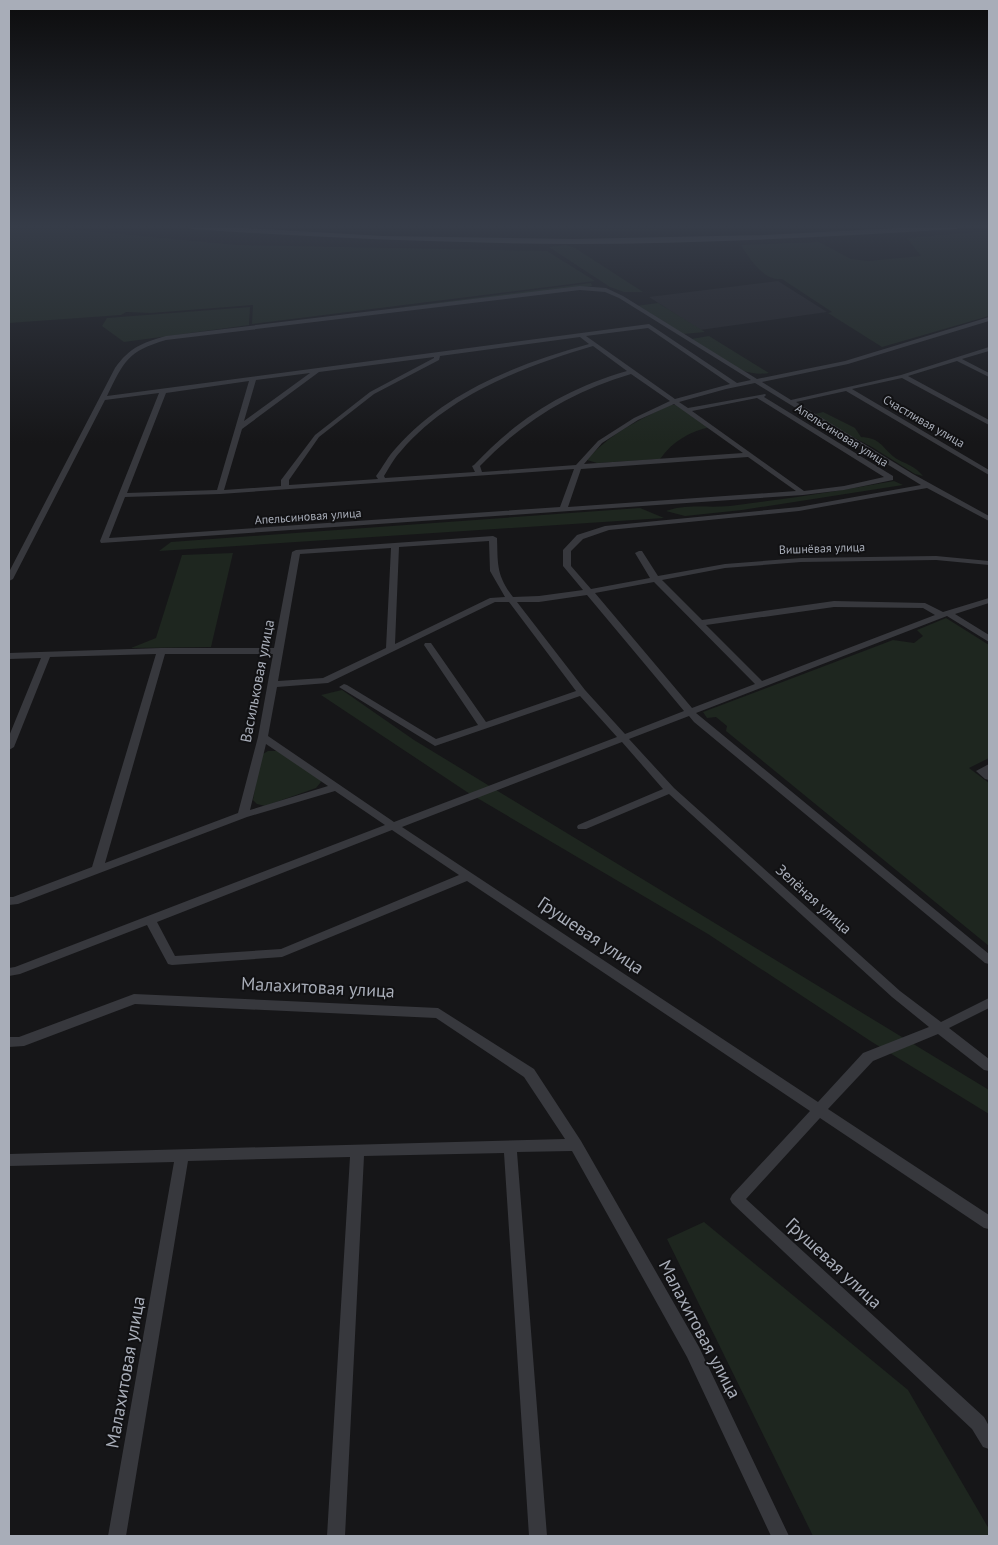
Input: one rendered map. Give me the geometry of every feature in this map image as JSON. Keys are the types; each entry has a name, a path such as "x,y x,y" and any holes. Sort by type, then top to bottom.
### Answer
{"street":[{"path":"9,579 127,354 140,345 166,338 488,299"},
{"path":"624,299 758,381 773,393 929,486 989,519"},
{"path":"563,510 578,467 600,442 636,419 676,401 736,385 846,363 989,319"},
{"path":"104,398 649,326 736,385"},
{"path":"581,335 803,493"},
{"path":"382,481 380,476 403,443 440,411 485,384 594,344"},
{"name":"Счастливая улица","path":"789,402 903,376 989,349"},
{"path":"286,487 285,480 317,436 372,393 437,359 437,355"},
{"path":"957,359 989,375"},
{"path":"240,427 318,371"},
{"path":"479,474 476,466 494,446 528,418 606,378 633,371"},
{"name":"Счастливая улица","path":"903,376 989,423"},
{"path":"220,492 253,379"},
{"name":"Счастливая улица","path":"847,389 989,473"},
{"name":"Апельсиновая улица","path":"163,391 104,541 803,493 844,488 890,478 758,396"},
{"path":"688,410 773,393"},
{"path":"123,495 220,492 750,455"},
{"path":"929,486 799,509 608,528 580,537 567,550 567,566 690,712 704,726 989,960"},
{"path":"390,650 395,545 493,538 494,571 510,599"},
{"name":"Васильковая улица","path":"243,815 264,737 296,552 395,545"},
{"path":"639,553 652,575 760,685"},
{"name":"Вишнёвая улица","path":"273,684 325,681 493,600 539,599 589,592 725,566 801,560 936,558 989,563"},
{"name":"Зелёная улица","path":"510,599 582,692 623,740 670,790 896,994 989,1066"},
{"path":"9,972 16,971 623,740 690,712 945,614 989,600"},
{"path":"700,623 834,604 925,606 945,614 989,639"},
{"path":"428,645 484,726"},
{"path":"9,656 161,651 279,650"},
{"path":"97,870 161,651"},
{"path":"9,747 47,654"},
{"path":"344,687 435,743 582,692"},
{"name":"Грушевая улица","path":"264,737 393,826 989,1223"},
{"path":"9,901 243,815 338,787"},
{"path":"582,826 670,790"},
{"path":"150,920 172,961 282,953 468,876"},
{"name":"Малахитовая улица","path":"9,1042 20,1042 134,999 438,1013 529,1074 576,1145 693,1352 780,1536"},
{"path":"818,1109 868,1057 939,1028 989,1003"},
{"name":"Грушевая улица","path":"818,1109 737,1199 978,1423 989,1441"},
{"path":"9,1163 182,1156 576,1145"},
{"path":"510,1147 538,1536"},
{"path":"336,1536 357,1151"},
{"name":"Малахитовая улица","path":"118,1536 182,1156"}],"shaded area":[{"path":"9,299 451,299 252,324 253,305 151,313 126,312 121,315 9,323"},
{"path":"465,299 475,299 387,309"},
{"path":"652,299 807,299 827,312 700,330"},
{"path":"812,299 989,299 989,316 882,347 828,313 832,312"},
{"path":"658,303 705,332 683,334 636,306"},
{"path":"250,307 249,325 124,342 102,326 107,318"},
{"path":"709,336 769,373 758,374 737,368 718,358 691,339"},
{"path":"670,405 678,405 710,427 682,438 670,447 660,459 597,463 587,460 615,435"},
{"path":"823,412 855,428 861,437 880,443 894,457 912,466 923,476 915,474 872,447 811,415"},
{"path":"894,481 903,485 742,510 685,516 666,511 681,508 730,506"},
{"path":"640,508 664,518 159,551 171,542"},
{"path":"233,553 211,647 131,648 156,638 182,555"},
{"path":"946,618 989,645 989,758 969,768 989,783 989,946 726,731 727,726 716,717 707,718 703,712 893,640 914,643 923,636 917,630"},
{"path":"342,690 414,740 989,1090 989,1114 872,1042 708,934 467,792 321,695"},
{"path":"268,751 277,751 320,778 321,782 316,788 265,806 257,804 253,800 261,755"},
{"path":"704,1222 908,1390 989,1529 989,1536 813,1536 667,1239"}]}
